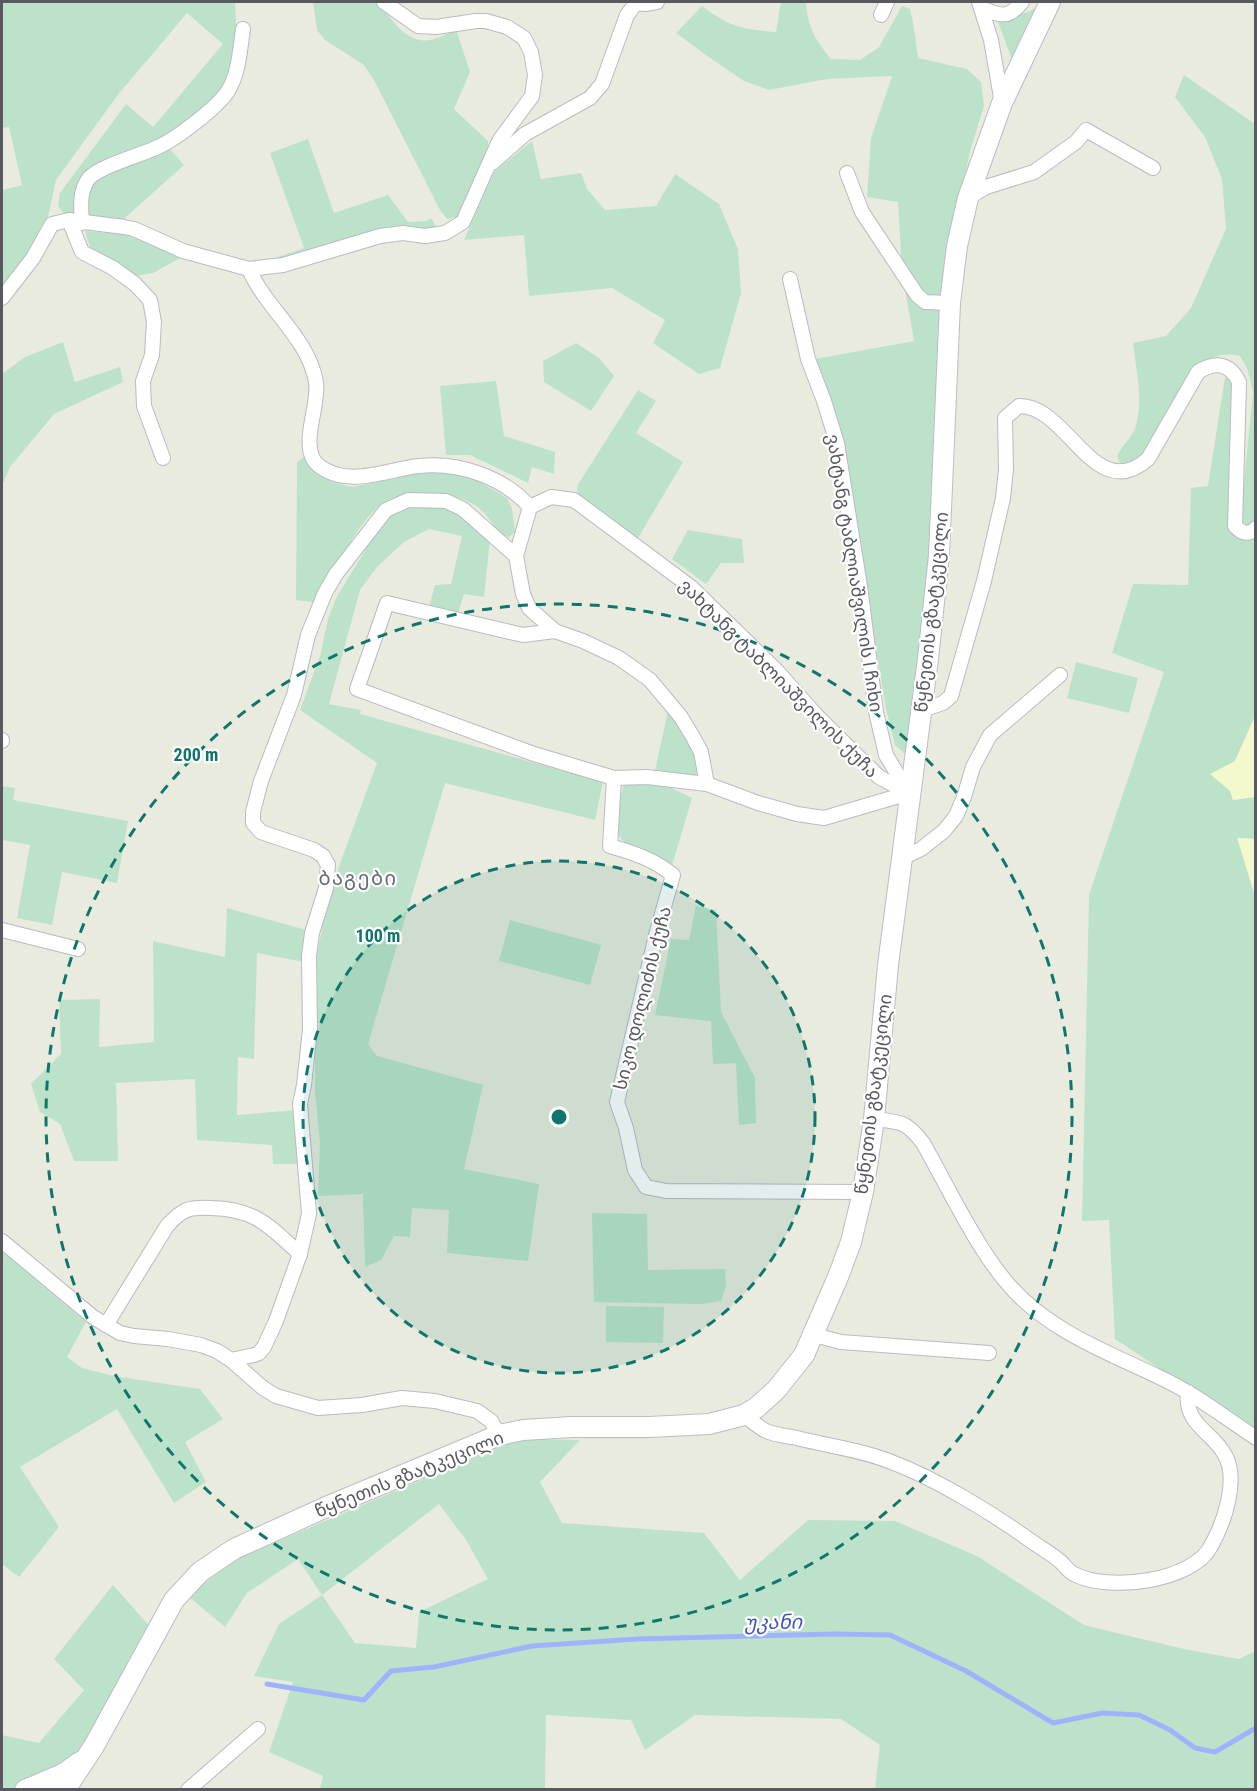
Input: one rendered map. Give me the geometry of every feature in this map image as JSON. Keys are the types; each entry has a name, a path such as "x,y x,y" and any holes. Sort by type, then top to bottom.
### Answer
{"main road":[{"name":"წყნეთის გზატკეცილი","path":"65,1790 87,1756 174,1600 200,1572 234,1549 314,1512 499,1435 523,1430 709,1424 744,1415 756,1408 776,1390 804,1356 851,1242 863,1192 874,1119 888,965 909,793 922,710 939,555 950,303 957,246 968,198 1002,103 1050,2"},
{"name":"წყნეთის გზატკეცილი","path":"25,1790 63,1774 87,1756"}],"street":[{"path":"2,298 33,258 52,224 75,222 134,229 183,251 249,269 283,265 380,236 403,233 424,236 445,233 463,222 499,141 532,96 535,75 531,52 524,38 507,27 486,21 436,27 417,26 384,2"},
{"path":"488,167 525,134 590,98 602,84 627,15 635,2 645,4 657,2"},
{"path":"881,15 887,2"},
{"path":"980,5 1005,15 1014,12 1022,2"},
{"path":"980,5 991,40 1002,103"},
{"path":"163,458 144,406 143,381 152,355 153,344 154,322 150,300 135,284 113,268 82,252 75,222 89,177 116,163 162,146 211,109 228,91 237,70 243,29"},
{"path":"968,198 986,187 1034,172 1076,142 1086,130 1153,168"},
{"path":"848,173 862,212 917,295 925,302 950,303"},
{"path":"249,269 259,289 280,314 304,350 316,381 317,402 310,435 311,452 317,464 347,477 376,476 421,466 463,468 506,486 521,497 530,507 516,556 523,594 529,608 555,631 619,658 650,680 681,717 693,737 701,752 707,784"},
{"name":"ვახტანგ ტაბლიაშვილის I ჩიხი","path":"790,279 808,359 837,443 860,586 876,712 886,755 909,793"},
{"path":"922,710 943,703 951,696 984,581 1004,498 1005,418 1011,410 1018,406 1029,406 1041,412 1095,462 1108,470 1126,472 1137,468 1148,459 1198,372 1208,366 1227,367 1234,372 1239,382 1235,526 1242,532 1248,533 1256,528"},
{"name":"ვახტანგ ტაბლიაშვილის ქუჩა","path":"530,507 551,496 574,500 691,587 776,670 817,716 879,777 909,793"},
{"path":"231,1360 254,1356 264,1347 276,1321 300,1254 309,1214 300,1104 310,1029 309,956 312,933 326,888 328,865 323,856 314,850 261,832 253,823 253,812 261,781 294,695 314,616 336,574 386,510 408,500 446,501 463,509 516,556"},
{"path":"555,631 523,635 387,603 357,689 534,754 614,778 647,777 707,784 758,803 797,814 824,818 909,793"},
{"path":"902,858 921,849 944,831 956,816 973,767 990,735 1060,675"},
{"name":"სიკო დოლიძის ქუჩა","path":"614,778 610,846 642,855 660,864 673,875 632,1033 617,1102 626,1128 635,1170 646,1187 666,1191 863,1192"},
{"path":"2,930 78,949"},
{"path":"874,1119 902,1123 913,1130 923,1143 978,1240 1007,1283 1018,1295 1074,1335 1188,1392 1256,1438"},
{"path":"106,1325 167,1226 177,1214 192,1207 230,1208 248,1213 265,1222 300,1254"},
{"path":"2,1241 86,1311 120,1333 201,1345 231,1360 263,1388 276,1395 307,1406 332,1408 402,1398 435,1401 477,1411 491,1421 499,1435"},
{"path":"814,1335 841,1342 989,1353"},
{"path":"744,1415 766,1431 880,1459 912,1471 944,1487 1029,1539 1061,1562 1073,1574 1095,1581 1124,1582 1155,1580 1176,1574 1200,1562 1211,1547 1230,1496 1232,1481 1226,1456 1191,1415 1187,1404 1188,1392"},
{"path":"188,1790 258,1729"}],"shaded area":[{"path":"2,2 235,2 237,44 228,81 207,105 154,145 87,176 77,212 71,216 65,215 58,206 60,193 126,104 153,127 223,44 187,13 117,96 56,180 47,221 34,249 2,293 2,190 22,185 9,127 2,128"},
{"path":"313,2 379,2 402,30 416,39 434,39 456,29 470,72 454,109 488,141 488,157 464,209 457,217 447,219 440,210 375,82 364,65 325,40 317,30"},
{"path":"781,2 806,2 813,33 831,59 860,60 879,47 902,6 910,9 918,58 967,69 981,82 984,106 971,148 951,235 939,313 929,576 908,753 904,753 895,745 886,709 844,455 824,379 815,359 914,341 902,272 898,202 867,197 871,138 892,76 827,79 769,90 744,81 676,33 702,6 736,26 776,32"},
{"path":"1043,2 1025,31 1013,62 993,9 1020,14 1030,11"},
{"path":"1184,75 1255,124 1255,524 1251,527 1243,525 1241,513 1253,392 1247,368 1240,356 1228,354 1218,356 1199,367 1142,458 1126,464 1120,463 1117,456 1134,431 1138,418 1138,386 1133,343 1166,336 1191,308 1226,229 1222,179 1205,137 1175,97"},
{"path":"308,139 334,213 388,195 408,222 427,221 431,218 437,228 291,259 267,261 304,248 270,153"},
{"path":"532,141 541,179 581,173 587,189 605,210 656,206 675,174 719,204 738,249 741,293 720,368 699,374 653,343 665,320 612,288 529,296 524,235 464,240 494,172"},
{"path":"170,149 184,165 118,224 91,219 88,208 89,197 92,187 102,174"},
{"path":"85,231 123,234 184,256 153,273 137,276 106,260 90,247"},
{"path":"63,342 75,382 120,367 123,382 54,414 10,467 2,486 2,374 25,357"},
{"path":"576,343 599,358 614,376 591,411 544,382 543,361"},
{"path":"1232,376 1236,382 1239,536 1247,541 1255,537 1255,716 1235,761 1231,791 1233,800 1255,797 1255,839 1238,838 1256,896 1255,1432 1115,1339 1109,1220 1082,1221 1089,895 1164,672 1112,653 1133,584 1188,585 1191,488 1208,486 1225,377"},
{"path":"496,381 504,436 555,452 554,474 532,467 528,483 470,455 446,455 440,386"},
{"path":"638,390 656,401 636,433 683,462 638,538 578,496 577,486"},
{"path":"305,456 315,473 332,482 352,487 419,472 442,471 467,474 507,498 512,509 515,532 509,537 499,535 479,508 457,497 422,494 394,498 380,505 361,527 346,551 320,603 296,600 297,462"},
{"path":"423,504 461,514 490,540 484,597 464,594 456,620 428,610 435,585 451,584 462,536 429,529 404,542 377,567 360,590 329,704 361,710 360,714 603,782 595,820 445,783 368,1044 377,1056 483,1085 464,1169 539,1184 528,1261 447,1253 449,1210 412,1208 410,1237 394,1236 381,1260 365,1267 363,1194 318,1196 320,1143 315,1093 315,962 331,888 377,763 300,710 320,656 328,619 337,596 381,525 399,510"},
{"path":"688,530 742,539 744,563 721,563 706,584 672,559"},
{"path":"1076,662 1138,678 1129,713 1067,698"},
{"path":"669,706 699,761 694,789 655,770"},
{"path":"649,777 692,798 671,869 626,844 614,831 614,818 624,784"},
{"path":"2,786 15,788 13,800 128,821 117,883 62,872 52,925 17,918 30,845 2,840"},
{"path":"696,906 716,910 721,1012 755,1078 756,1123 739,1125 736,1063 713,1064 711,1021 655,1015 671,939 689,940"},
{"path":"227,908 310,931 304,962 257,953 254,1059 238,1057 237,1115 297,1110 299,1164 273,1164 272,1145 197,1140 195,1079 116,1083 118,1161 74,1161 60,1124 40,1112 31,1084 61,1054 59,1000 100,999 99,1047 154,1042 153,941 225,957"},
{"path":"510,920 601,945 590,985 499,961"},
{"path":"592,1213 647,1214 648,1270 725,1269 726,1286 721,1301 701,1304 594,1302"},
{"path":"2,1252 19,1261 38,1282 86,1322 67,1357 82,1368 114,1376 200,1389 223,1419 185,1442 206,1482 174,1503 117,1409 20,1467 59,1527 19,1577 2,1564"},
{"path":"606,1306 664,1307 663,1343 606,1342"},
{"path":"526,1439 580,1440 540,1482 562,1523 704,1533 740,1580 808,1520 895,1521 977,1556 1084,1625 1184,1649 1239,1659 1255,1651 1255,1789 875,1789 880,1745 841,1719 695,1715 645,1750 631,1720 546,1715 545,1789 320,1789 323,1776 269,1752 293,1682 254,1676 279,1624 322,1595 298,1559 247,1593 225,1627 188,1596 236,1559 506,1444","holes":["439,1504 466,1540 488,1579 419,1612 416,1648 355,1643 322,1595"]},
{"path":"113,1585 151,1628 82,1748 40,1780 12,1789 2,1789 2,1735 39,1743 84,1690 54,1659"}],"sand":[{"path":"1255,716 1255,797 1233,800 1230,791 1210,774 1235,761"},
{"path":"1237,838 1255,839 1255,896"}],"waterway":[{"name":"უკანი","path":"267,1684 364,1700 391,1671 434,1667 532,1646 637,1639 835,1634 890,1635 966,1671 1053,1723 1102,1713 1139,1715 1170,1730 1195,1748 1215,1752 1256,1728"}],"district":[{"name":"ბაგები","path":"358,878"}]}
